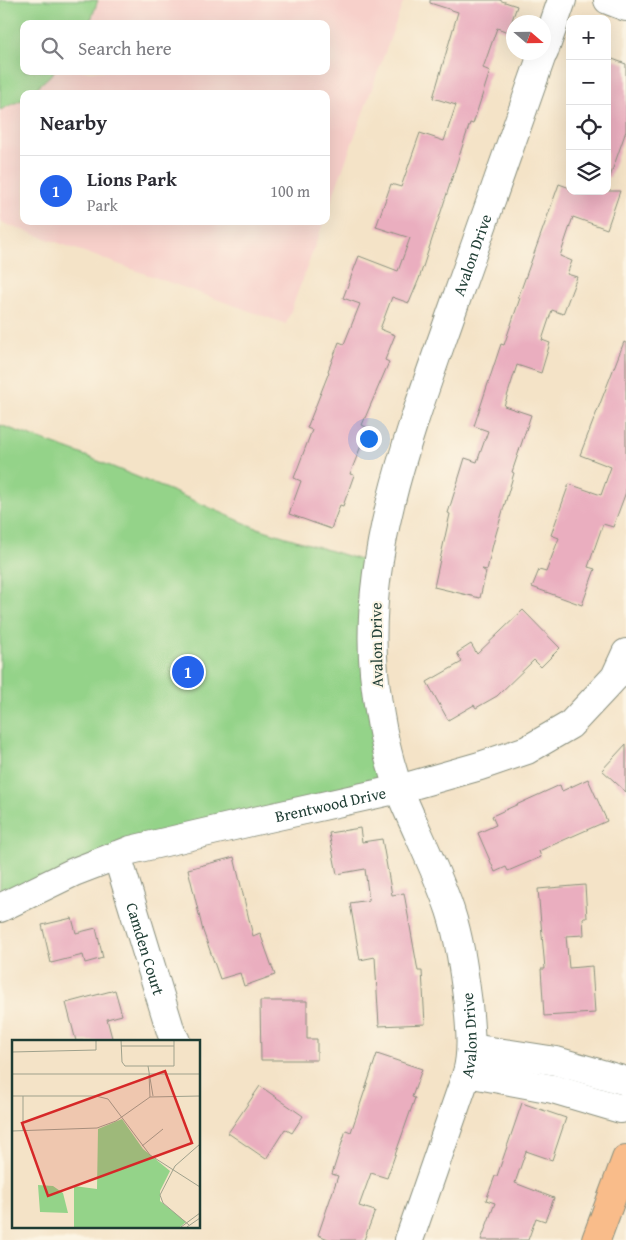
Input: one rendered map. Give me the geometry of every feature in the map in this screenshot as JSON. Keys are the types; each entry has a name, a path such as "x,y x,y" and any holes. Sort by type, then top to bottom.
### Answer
{"main road":[{"path":"596,1240 626,1158"}],"street":[{"name":"Avalon Drive","path":"551,30 562,0"},
{"path":"608,0 626,7"},
{"name":"Avalon Drive","path":"409,1240 469,1060 471,1032 465,977 450,910 399,789 381,722 374,670 372,625 378,560 389,508 419,406 540,60"},
{"name":"Brentwood Drive","path":"0,908 74,872 131,850 399,789 480,766 527,750 570,725 615,677 626,653"},
{"name":"Camden Court","path":"117,855 171,1032 175,1040"},
{"path":"469,1060 556,1061 626,1081"},
{"path":"469,1060 553,1089 621,1109 626,1108"}],"shaded area":[{"path":"0,0 404,0 330,204 330,90 20,90 20,225 323,225 286,324 0,222"}],"green space":[{"path":"0,0 98,0 90,20 20,20 20,75 51,75 34,90 20,90 20,101 0,110"},
{"path":"0,425 76,452 254,527 370,563 381,781 0,908"}],"building":[{"path":"430,0 499,0 517,6 514,15 506,15 506,31 497,28 483,68 490,71 473,124 470,123 419,279 409,303 392,297 380,329 395,335 385,360 389,362 362,425 368,428 350,474 354,475 343,506 340,505 331,529 289,514 301,481 294,478 312,430 307,428 339,342 344,344 360,304 343,298 359,256 398,271 410,238 376,227 391,184 401,187 420,133 444,141 456,105 433,98 458,12 430,3"},
{"path":"611,58 626,64 626,131 611,174"},
{"path":"559,184 566,187 566,195 611,195 611,191 620,191 607,229 573,217 560,256 572,261 567,274 577,277 563,314 552,310 542,340 550,343 541,373 517,365 504,406 531,415 512,472 514,473 487,570 482,569 486,572 480,598 434,587 450,514 448,513 465,458 477,462 488,431 474,426 501,344 504,345 520,298 518,298"},
{"path":"624,342 626,343 626,492 613,527 603,524 588,567 595,569 582,605 532,587 539,570 546,572 559,538 551,535 569,484 601,495 611,467 580,455"},
{"path":"523,610 560,648 541,667 534,660 497,696 476,708 474,705 448,720 427,682 462,662 457,653 471,644 477,654"},
{"path":"626,744 626,792 602,770"},
{"path":"588,779 607,821 539,851 541,857 508,871 506,867 495,872 478,833 496,825 492,816 560,785 562,791"},
{"path":"360,828 362,842 382,839 392,895 404,893 418,971 422,971 425,1024 379,1026 375,957 360,960 350,903 369,900 365,869 337,874 329,833"},
{"path":"234,857 253,936 260,933 275,975 244,986 240,973 220,979 203,931 188,869"},
{"path":"585,885 587,918 583,918 584,935 566,936 569,968 592,966 595,1013 544,1016 541,969 545,969 538,889"},
{"path":"72,918 76,933 96,928 103,958 85,963 83,955 51,963 42,925"},
{"path":"115,990 122,1015 107,1019 112,1038 103,1040 76,1040 66,1003"},
{"path":"260,1001 307,1001 307,1039 317,1039 317,1060 261,1060"},
{"path":"377,1054 422,1069 412,1097 415,1098 387,1178 371,1173 359,1206 375,1211 364,1240 331,1240 318,1235 338,1176 332,1174 346,1130 351,1132"},
{"path":"260,1086 303,1116 292,1133 285,1129 266,1159 228,1133"},
{"path":"522,1103 566,1118 552,1160 526,1151 515,1183 554,1198 545,1221 536,1218 528,1240 481,1240 495,1203 486,1200 495,1176 497,1176"}],"place":[{"name":"Lions Park","path":"188,672"}]}
